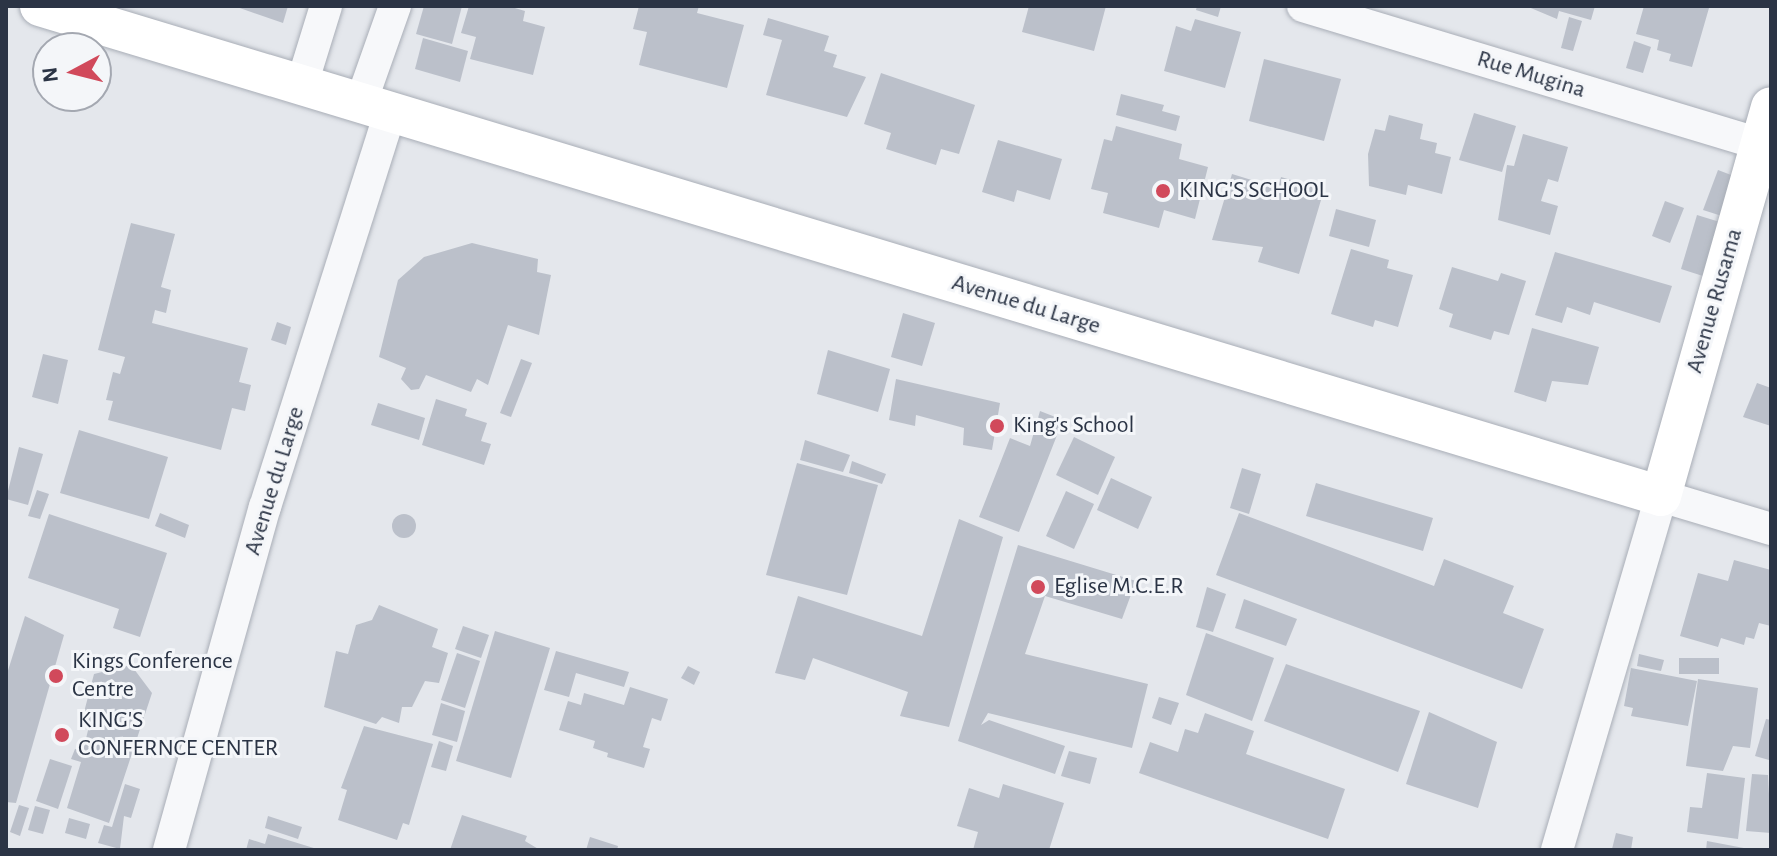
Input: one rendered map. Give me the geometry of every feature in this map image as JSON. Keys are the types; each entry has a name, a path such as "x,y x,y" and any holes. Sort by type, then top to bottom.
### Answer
{"main road":[{"name":"Avenue du Large","path":"40,6 1661,496"},
{"name":"Avenue Rusama","path":"1661,496 1771,107"}],"street":[{"path":"301,87 326,6"},
{"path":"375,109 395,6"},
{"name":"Rue Mugina","path":"1303,6 1760,144"},
{"name":"Avenue du Large","path":"169,850 375,109"},
{"path":"1557,850 1661,496 1771,529"}],"building":[{"path":"234,6 288,6 283,23"},
{"path":"424,6 462,6 452,44 416,34"},
{"path":"469,6 508,6 525,11 523,21 545,27 533,75 470,59 476,37 461,33"},
{"path":"639,6 699,6 697,13 744,25 727,88 639,65 647,32 633,29"},
{"path":"1029,6 1106,6 1094,51 1022,32"},
{"path":"1197,6 1221,6 1218,17 1196,10"},
{"path":"1526,6 1595,6 1591,20 1559,11 1557,19"},
{"path":"1644,6 1709,8 1692,67 1669,61 1671,54 1657,50 1659,40 1636,34"},
{"path":"1569,17 1582,21 1573,51 1561,48"},
{"path":"768,18 829,36 824,51 837,55 833,67 866,77 847,117 766,95 782,40 763,35"},
{"path":"1195,19 1241,32 1225,88 1164,71 1176,26 1191,31"},
{"path":"423,38 468,51 460,82 415,69"},
{"path":"1634,41 1651,47 1643,73 1626,68"},
{"path":"1264,59 1341,79 1324,141 1249,121"},
{"path":"881,73 975,105 959,154 941,149 936,165 886,149 891,133 864,124"},
{"path":"1121,94 1164,105 1162,111 1180,116 1176,131 1116,115"},
{"path":"1474,113 1516,126 1502,172 1459,160"},
{"path":"1389,115 1423,124 1420,139 1437,143 1435,153 1451,157 1442,194 1408,185 1406,195 1369,186 1368,154 1375,129 1385,131"},
{"path":"1116,126 1182,144 1179,159 1208,167 1195,219 1164,210 1159,228 1103,213 1108,193 1091,189 1104,139 1112,141"},
{"path":"1523,134 1568,147 1558,182 1548,179 1541,201 1558,206 1550,235 1498,220 1507,165 1514,166"},
{"path":"998,140 1062,159 1050,200 1017,190 1014,202 982,192"},
{"path":"1718,170 1739,178 1725,217 1703,210"},
{"path":"1232,174 1278,188 1281,177 1324,190 1299,274 1258,262 1263,247 1212,240"},
{"path":"1665,201 1684,208 1670,243 1652,236"},
{"path":"1336,209 1376,220 1369,247 1329,236"},
{"path":"1697,215 1723,223 1706,277 1681,269"},
{"path":"131,223 175,234 161,287 171,290 166,313 155,310 152,323 248,348 239,382 251,385 245,411 232,408 221,450 108,420 113,401 106,400 113,372 120,374 125,357 98,350"},
{"path":"472,243 538,259 537,272 551,275 539,335 508,325 488,385 477,379 471,392 426,375 419,389 411,390 401,379 406,368 379,357 398,280 424,257"},
{"path":"1351,249 1389,260 1387,268 1413,275 1398,327 1375,320 1373,327 1331,314"},
{"path":"1555,252 1672,286 1660,323 1594,302 1590,315 1567,307 1562,323 1535,315"},
{"path":"1452,267 1498,281 1501,273 1526,281 1509,335 1494,331 1491,340 1449,327 1453,314 1439,309"},
{"path":"903,313 935,323 922,366 891,357"},
{"path":"277,322 291,327 286,345 271,340"},
{"path":"1532,328 1599,347 1588,385 1552,381 1546,402 1514,392"},
{"path":"828,350 890,369 878,412 817,394"},
{"path":"43,354 68,360 58,404 32,397"},
{"path":"521,359 532,363 511,417 500,413"},
{"path":"896,379 1000,403 992,450 963,445 964,428 916,415 915,426 889,420"},
{"path":"1757,383 1771,388 1771,426 1743,417"},
{"path":"436,399 467,409 465,416 487,423 481,441 491,444 484,465 422,445"},
{"path":"378,403 425,418 419,440 371,425"},
{"path":"1040,411 1063,420 1019,532 979,517 1010,438 1030,446"},
{"path":"79,430 168,457 149,519 60,493"},
{"path":"1074,437 1115,457 1098,495 1056,475"},
{"path":"805,440 850,455 843,472 800,460"},
{"path":"19,447 43,454 28,505 6,499"},
{"path":"852,461 886,474 882,484 849,473"},
{"path":"797,463 878,485 847,595 766,575"},
{"path":"1242,468 1261,474 1249,514 1230,508"},
{"path":"1111,478 1152,497 1138,529 1097,510"},
{"path":"1316,483 1433,518 1423,551 1306,516"},
{"path":"37,490 49,494 40,519 28,516"},
{"path":"1066,491 1094,504 1074,549 1046,536"},
{"path":"160,513 189,525 185,538 155,526"},
{"path":"1239,513 1434,586 1444,559 1514,586 1503,613 1544,629 1522,689 1216,575"},
{"path":"49,514 167,553 140,637 113,628 119,609 28,578"},
{"path":"404,514 412,518 416,526 412,534 404,538 396,534 392,526 396,518"},
{"path":"959,519 1003,537 949,727 900,716 908,692 813,658 805,680 775,673 798,596 922,636"},
{"path":"1018,545 1136,581 1122,619 1045,596 1025,654 1148,684 1132,748 988,713 981,725 989,720 1065,746 1055,774 958,741"},
{"path":"1734,560 1771,570 1771,626 1759,623 1754,639 1746,637 1744,645 1721,638 1718,647 1680,636 1698,573 1728,581"},
{"path":"1207,587 1226,594 1213,632 1196,627"},
{"path":"1244,599 1297,619 1286,646 1235,628"},
{"path":"379,605 438,629 432,647 448,653 439,683 425,681 412,707 402,707 399,723 382,717 376,724 324,707 336,651 348,654 356,625 372,620"},
{"path":"25,616 64,635 16,803 6,802 6,677"},
{"path":"463,626 489,635 481,658 455,649"},
{"path":"495,631 550,648 511,778 456,761"},
{"path":"1206,633 1274,658 1252,721 1186,695"},
{"path":"556,651 629,672 624,687 576,673 569,697 544,690"},
{"path":"457,653 480,661 465,708 441,700"},
{"path":"1639,654 1664,660 1661,671 1637,666"},
{"path":"1679,658 1719,658 1719,674 1679,674"},
{"path":"1286,664 1420,711 1398,772 1264,721"},
{"path":"131,665 152,693 109,823 67,808 81,762 71,759 75,749 83,751 90,722 83,716 94,674"},
{"path":"688,666 700,672 694,685 681,678"},
{"path":"1631,668 1697,681 1688,726 1631,716 1633,708 1624,706"},
{"path":"1698,679 1758,688 1750,748 1733,746 1723,771 1686,766"},
{"path":"630,687 668,699 661,721 652,718 643,747 650,749 644,768 607,757 608,753 593,748 595,741 559,730 568,701 581,705 584,693 624,705"},
{"path":"1159,697 1179,703 1171,725 1152,718"},
{"path":"441,703 465,711 457,742 432,735"},
{"path":"1429,712 1497,742 1478,808 1406,784"},
{"path":"1205,713 1254,731 1246,754 1345,789 1328,839 1139,773 1150,742 1178,752 1185,729 1198,733"},
{"path":"1766,719 1771,720 1769,760 1755,756"},
{"path":"364,726 433,744 409,825 403,823 397,840 338,820 347,790 341,788"},
{"path":"439,741 453,746 446,771 431,767"},
{"path":"1069,751 1097,758 1090,784 1061,776"},
{"path":"50,759 72,766 58,809 36,801"},
{"path":"1707,773 1745,778 1738,839 1687,832 1690,807 1702,808"},
{"path":"1752,774 1768,775 1771,833 1746,831"},
{"path":"125,784 140,789 131,818 124,816 120,849 98,843 104,825 112,827"},
{"path":"1003,784 1064,803 1049,850 973,850 978,832 957,826 969,788 999,798"},
{"path":"19,805 29,808 20,836 10,832"},
{"path":"35,806 50,810 43,834 28,830"},
{"path":"462,815 527,836 525,841 540,850 450,850"},
{"path":"268,816 302,827 298,839 265,828"},
{"path":"69,818 90,824 86,839 65,833"},
{"path":"1616,833 1633,837 1631,850 1612,849"},
{"path":"268,834 317,850 246,850 249,839 265,844"},
{"path":"590,837 618,846 617,850 586,850"},
{"path":"1707,841 1749,849 1749,850 1706,850"}],"place":[{"name":"KING'S SCHOOL","path":"1163,191"},
{"name":"King's School","path":"997,426"},
{"name":"Eglise M.C.E.R","path":"1038,587"},
{"name":"Kings Conference Centre","path":"56,676"},
{"name":"KING'S CONFERNCE CENTER","path":"62,735"}]}
